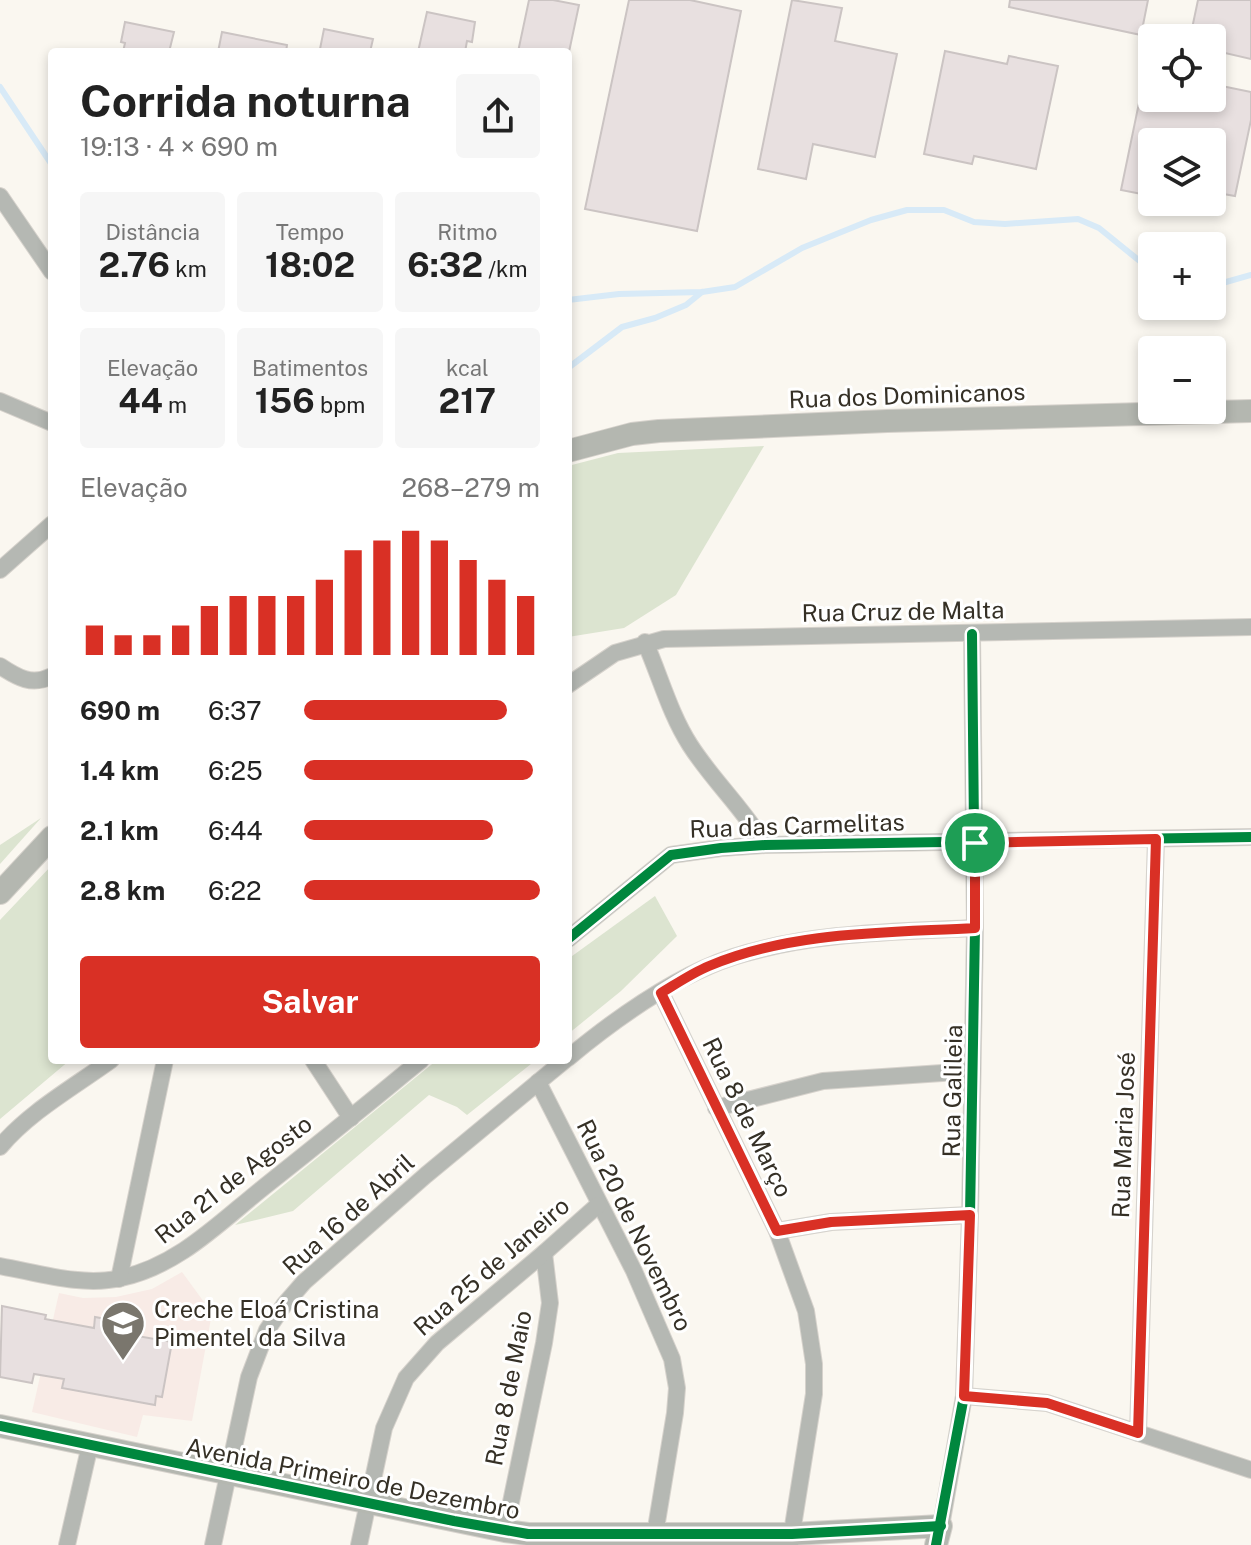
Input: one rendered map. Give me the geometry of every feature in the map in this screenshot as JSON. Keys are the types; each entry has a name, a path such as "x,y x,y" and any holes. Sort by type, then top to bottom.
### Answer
{"street":[{"path":"0,196 48,266"},
{"path":"0,401 48,421"},
{"name":"Rua dos Dominicanos","path":"572,450 632,434 659,431 1251,411"},
{"path":"0,570 48,528"},
{"name":"Rua Cruz de Malta","path":"572,682 615,653 645,642 682,638 1251,627"},
{"name":"Rua Galileia","path":"939,1536 964,1396 975,928 972,634"},
{"path":"645,642 690,745 765,845"},
{"path":"0,666 26,681 48,678"},
{"name":"Rua das Carmelitas","path":"572,936 671,855 765,845 1251,837"},
{"name":"Rua Maria José","path":"1138,1433 1156,839"},
{"path":"0,893 48,841"},
{"name":"Rua 16 de Abril","path":"572,1055 618,1017 705,967 770,946 847,934 975,928"},
{"name":"Rua 8 de Março","path":"661,993 777,1231 806,1311 814,1364 811,1421 791,1539"},
{"path":"0,1147 20,1126 105,1064"},
{"path":"119,1279 164,1064"},
{"path":"316,1064 351,1118 416,1064"},
{"name":"Rua 16 de Abril","path":"213,1545 256,1354 284,1305 304,1282 359,1233 561,1064"},
{"path":"716,1108 823,1081 972,1071"},
{"name":"Rua 20 de Novembro","path":"538,1082 658,1322 672,1359 677,1388 655,1534"},
{"name":"Rua 21 de Agosto","path":"0,1266 75,1280 119,1279 154,1268 183,1252 351,1118"},
{"name":"Rua 25 de Janeiro","path":"359,1545 384,1428 406,1378 437,1343 598,1205"},
{"path":"777,1231 831,1222 970,1215"},
{"name":"Rua 8 de Maio","path":"505,1531 550,1303 544,1253"},
{"path":"964,1396 1047,1403 1251,1470"},
{"name":"Avenida Primeiro de Dezembro","path":"0,1426 528,1534 655,1534 791,1539 939,1536"},
{"path":"67,1545 90,1445"}],"shaded area":[{"name":"Creche Eloá Cristina Pimentel da Silva","path":"182,1272 212,1313 192,1421 143,1415 137,1437 32,1412 59,1293 83,1298 116,1297 152,1289"}],"green space":[{"path":"764,446 676,595 624,628 572,636 572,465 618,453"},
{"path":"41,818 0,864 0,845"},
{"path":"48,869 48,1064 65,1064 0,1119 0,920"},
{"path":"655,896 677,936 621,991 572,1031 572,956"},
{"path":"432,1064 531,1064 467,1115 457,1107 429,1095 293,1211 235,1225"}],"building":[{"path":"529,0 579,5 570,48 519,48"},
{"path":"629,0 690,0 741,11 697,231 585,209"},
{"path":"792,0 842,8 835,41 897,54 875,157 813,144 806,179 758,169"},
{"path":"1010,0 1148,0 1143,24 1138,24 1138,34 1009,7"},
{"path":"1198,0 1251,0 1251,59 1226,53 1226,24 1193,24"},
{"path":"427,12 475,22 472,42 467,41 466,48 419,48"},
{"path":"125,22 174,32 170,48 124,48 125,43 121,42"},
{"path":"324,29 373,39 371,48 320,48"},
{"path":"222,32 287,45 287,48 219,48"},
{"path":"945,51 1007,64 1009,56 1058,66 1036,169 974,156 972,164 924,154"},
{"path":"1226,87 1251,92 1251,120 1235,196 1226,194 1226,128 1138,128 1138,193 1121,190 1138,108 1138,112 1226,112"},
{"path":"2,1306 46,1315 45,1319 94,1328 95,1317 122,1322 120,1333 172,1342 162,1397 156,1396 155,1405 62,1388 64,1379 34,1374 32,1383 0,1377"}],"waterway":[{"path":"0,87 48,159"},
{"path":"572,300 619,294 702,292 735,287 802,248 871,220 907,210 944,210 974,222 1005,224 1078,219 1099,228 1138,260"},
{"path":"1226,282 1251,275"},
{"path":"572,365 622,327 686,305 702,292"}],"cycle path":[{"path":"936,1545 964,1396 975,928 972,634"},
{"path":"572,936 671,855 765,845 1251,837"},
{"path":"0,1426 528,1534 792,1534 941,1526"}],"place":[{"name":"Creche Eloá Cristina Pimentel da Silva","path":"123,1362"}],"route":[{"path":"1156,839 1138,1433 1047,1403 964,1396 970,1215 831,1222 777,1231 661,993 705,967 770,946 847,934 975,928 975,843 1156,839"}]}
